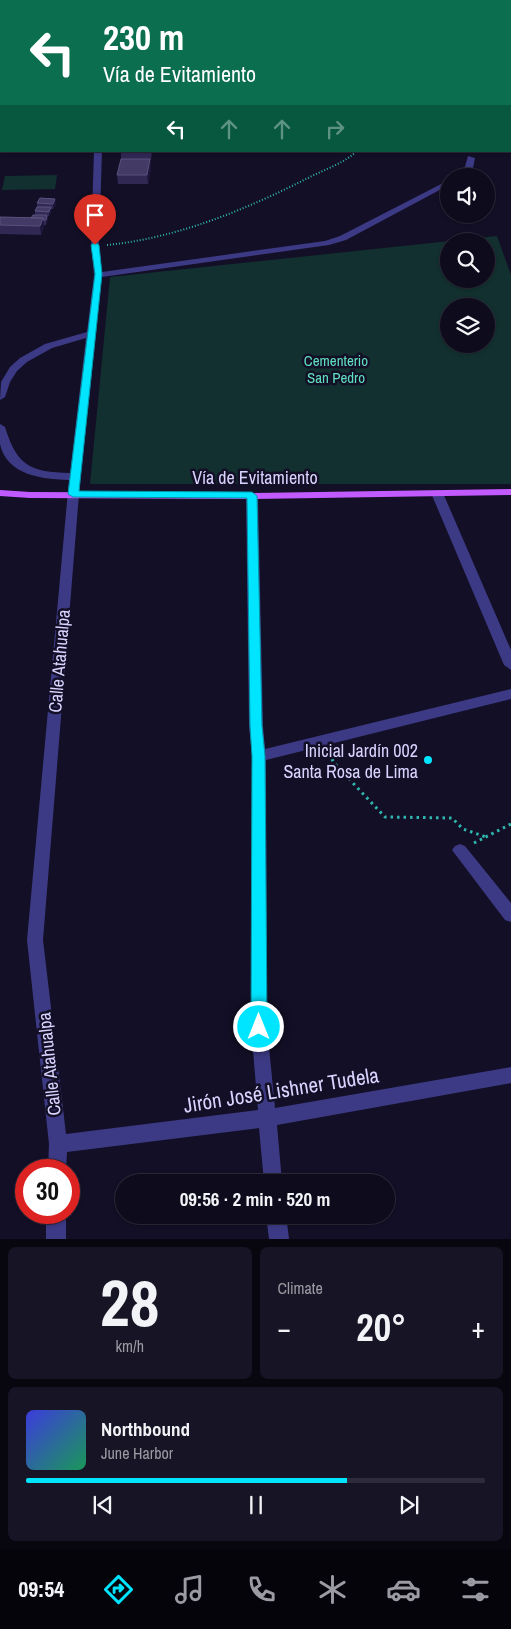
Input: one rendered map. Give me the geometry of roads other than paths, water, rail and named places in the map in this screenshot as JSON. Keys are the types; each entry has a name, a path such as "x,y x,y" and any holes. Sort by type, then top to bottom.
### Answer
{"main road":[{"name":"Vía de Evitamiento","path":"0,493 30,495 252,496 511,492"}],"street":[{"name":"Calle Atahualpa","path":"57,1159 58,1144 35,940 73,494 98,274 95,245 98,152"},
{"path":"469,168 472,158"},
{"path":"98,274 326,243 343,238 440,187"},
{"path":"0,397 2,389 17,364 36,349 92,334"},
{"path":"0,427 12,457 23,470 38,476 75,477"},
{"path":"437,492 511,665"},
{"path":"252,496 256,726 259,756 259,1027 272,1174"},
{"path":"259,756 511,694"},
{"path":"460,850 511,915"},
{"name":"Jirón José Lishner Tudela","path":"58,1144 267,1118 511,1075"},
{"path":"56,1224 56,1239"},
{"path":"277,1224 279,1239"}],"place":[{"name":"Inicial Jardín 002 Santa Rosa de Lima","path":"428,760"}],"park label":[{"name":"Cementerio San Pedro","path":"336,368"}]}
